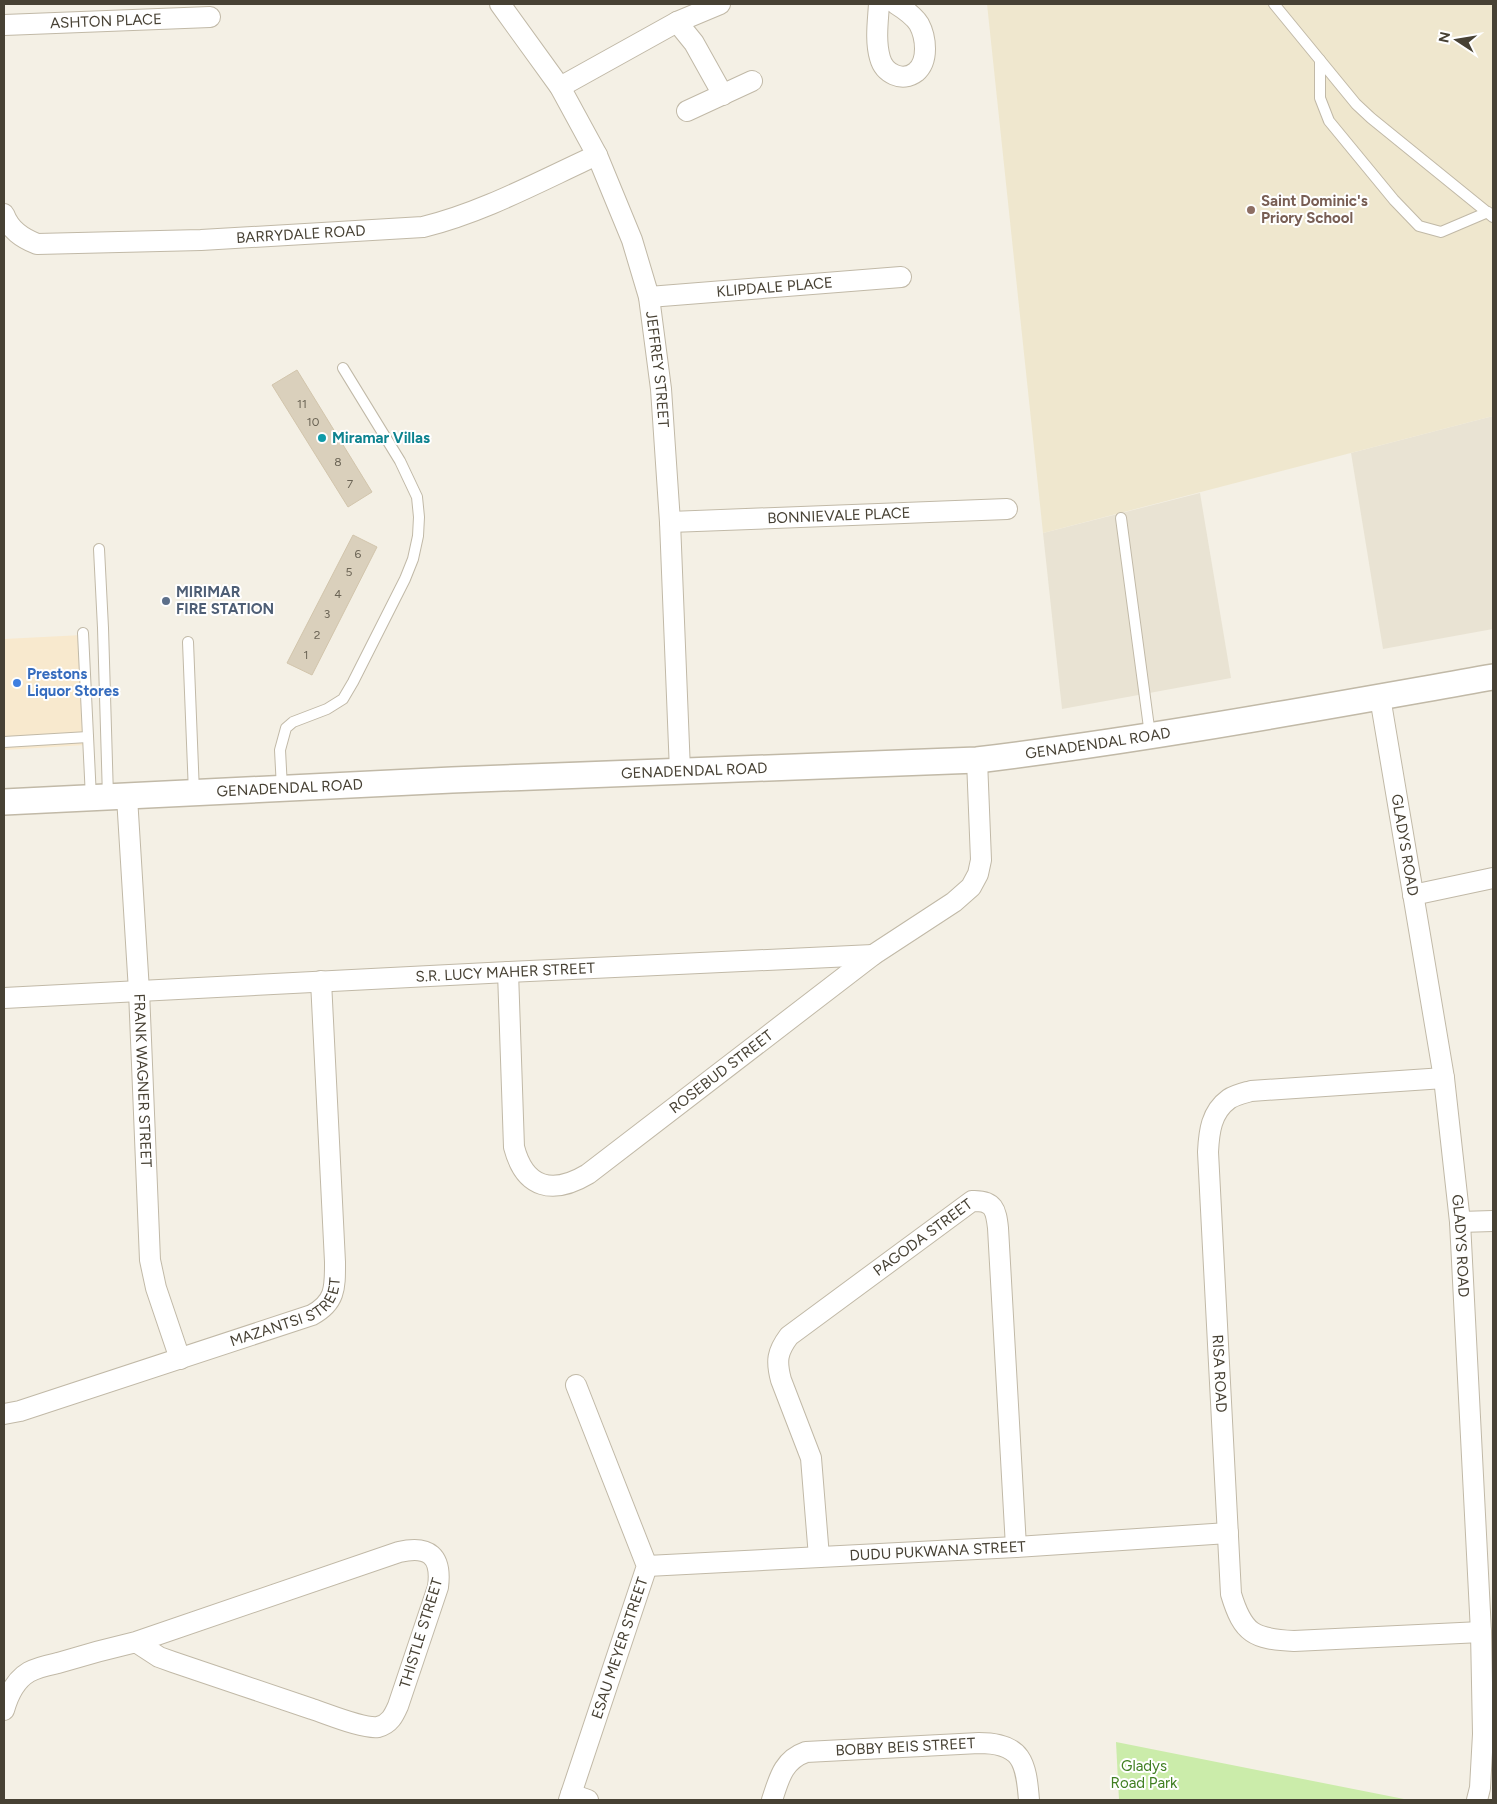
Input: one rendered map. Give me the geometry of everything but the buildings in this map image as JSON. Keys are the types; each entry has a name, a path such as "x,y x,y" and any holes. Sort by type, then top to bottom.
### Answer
{"street":[{"name":"JEFFREY STREET","path":"500,4 560,87 597,155 632,240 649,297 661,389 670,522 680,771"},
{"path":"560,87 677,22 720,4"},
{"path":"879,4 878,48 880,59 885,70 894,75 906,76 916,72 923,62 925,50 919,24 896,4"},
{"name":"ASHTON PLACE","path":"4,25 210,17"},
{"path":"677,22 694,43 723,95"},
{"path":"687,112 752,81"},
{"name":"BARRYDALE ROAD","path":"4,214 17,233 37,244 201,240 423,227 482,208 597,155"},
{"name":"KLIPDALE PLACE","path":"649,297 901,277"},
{"name":"BONNIEVALE PLACE","path":"670,522 1007,509"},
{"name":"GENADENDAL ROAD","path":"4,802 680,771 977,760 1150,736 1493,677"},
{"name":"GLADYS ROAD","path":"1380,697 1444,1078 1460,1222 1481,1632 1483,1734 1480,1788 1477,1800"},
{"name":"ROSEBUD STREET","path":"508,972 516,1154 524,1172 535,1182 549,1185 573,1183 588,1174 873,955 954,902 970,887 978,874 981,860 977,760"},
{"name":"FRANK WAGNER STREET","path":"109,798 139,991 150,1260 156,1288 180,1359"},
{"path":"1413,895 1493,878"},
{"name":"S.R. LUCY MAHER STREET","path":"139,991 873,955"},
{"name":"MAZANTSI STREET","path":"4,1414 20,1411 312,1315 329,1302 334,1292 335,1262 321,982"},
{"path":"4,998 139,991"},
{"name":"RISA ROAD","path":"1444,1078 1251,1091 1230,1098 1218,1110 1209,1129 1208,1152 1231,1594 1243,1625 1255,1635 1270,1640 1294,1641 1481,1632"},
{"name":"PAGODA STREET","path":"819,1557 810,1458 777,1367 782,1345 789,1336 972,1201 982,1200 991,1204 996,1212 998,1228 1016,1547"},
{"path":"1460,1222 1493,1221"},
{"name":"ESAU MEYER STREET","path":"576,1385 647,1566 576,1798"},
{"name":"DUDU PUKWANA STREET","path":"647,1566 1016,1547 1228,1533"},
{"name":"THISTLE STREET","path":"4,1710 12,1690 29,1672 98,1650 136,1642 399,1552 412,1549 423,1550 432,1555 437,1562 440,1573 438,1587 398,1706 394,1716 388,1723 381,1726 366,1726 338,1718 173,1662 149,1651 136,1642"},
{"name":"BOBBY BEIS STREET","path":"772,1800 784,1768 798,1755 806,1752 979,1742 1005,1746 1021,1759 1025,1770 1029,1800"}],"lane":[{"path":"1274,4 1356,104 1490,214"},
{"path":"1320,60 1320,98 1329,122 1394,200 1419,226 1441,232 1490,214"},
{"path":"282,789 280,750 286,728 293,722 327,709 343,698 405,579 413,559 418,536 419,518 416,497 400,461 343,368"},
{"path":"1120,518 1150,736"},
{"path":"98,549 109,798"},
{"path":"83,633 88,737 109,798"},
{"path":"188,642 194,794"},
{"path":"4,742 88,737"}],"shaded area":[{"name":"Saint Dominic's Priory School","path":"987,4 1493,4 1493,416 1043,533"},
{"path":"1493,416 1493,629 1383,649 1351,453"},
{"path":"1200,493 1231,678 1062,709 1043,533"},
{"path":"82,635 85,745 4,750 4,639"}],"green space":[{"name":"Gladys Road Park","path":"1116,1742 1409,1800 1119,1800"}],"place":[{"name":"Saint Dominic's Priory School","path":"1251,210"},
{"name":"Miramar Villas","path":"322,438"},
{"name":"MIRIMAR FIRE STATION","path":"166,601"},
{"name":"Prestons Liquor Stores","path":"17,683"}]}
